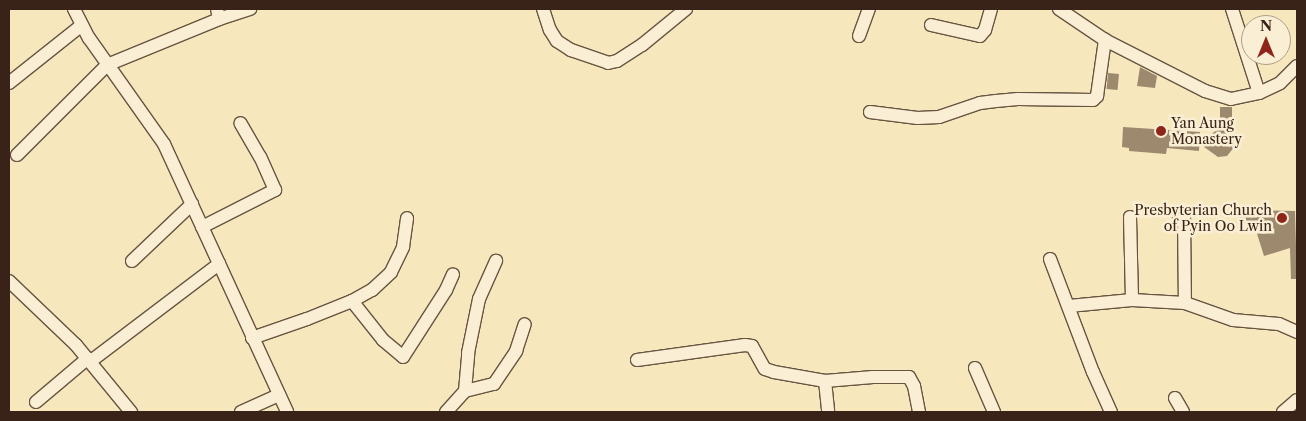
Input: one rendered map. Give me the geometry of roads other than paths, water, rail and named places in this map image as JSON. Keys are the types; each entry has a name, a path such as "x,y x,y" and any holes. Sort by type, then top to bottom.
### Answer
{"street":[{"path":"74,9 107,65 164,144 287,412"},
{"path":"17,155 107,65 218,14 250,9"},
{"path":"543,9 550,30 558,40 572,50 608,63 628,55 686,9"},
{"path":"859,36 869,9"},
{"path":"931,25 980,36 985,30 991,9"},
{"path":"1059,9 1105,40 1205,91 1231,99 1259,93 1280,82 1297,66"},
{"path":"1232,9 1259,93"},
{"path":"9,83 82,25"},
{"path":"870,112 918,118 939,116 980,103 1018,99 1093,100 1097,96 1105,40"},
{"path":"202,227 275,190 260,157 240,124"},
{"path":"132,261 192,204"},
{"path":"1184,214 1185,303"},
{"path":"1130,217 1132,300"},
{"path":"252,338 352,301 372,290 390,272 403,247 407,218"},
{"path":"1050,258 1093,372 1111,412"},
{"path":"465,391 468,353 479,300 496,262"},
{"path":"36,402 89,360 219,264"},
{"path":"352,301 383,340 403,357 446,290 453,274"},
{"path":"9,281 39,312 58,326 89,360 131,412"},
{"path":"1069,306 1132,300 1185,303 1233,320 1279,324 1297,332"},
{"path":"446,412 465,391 494,384 516,351 525,324"},
{"path":"637,360 745,345 752,346 765,369 825,381 873,377 909,377 914,386 919,412"},
{"path":"975,368 994,412"},
{"path":"825,381 828,412"},
{"path":"241,412 278,395"},
{"path":"1175,398 1182,412"},
{"path":"1283,412 1297,400"}],"place":[{"name":"Yan Aung Monastery","path":"1161,131"},
{"name":"Presbyterian Church of Pyin Oo Lwin","path":"1282,218"}]}
